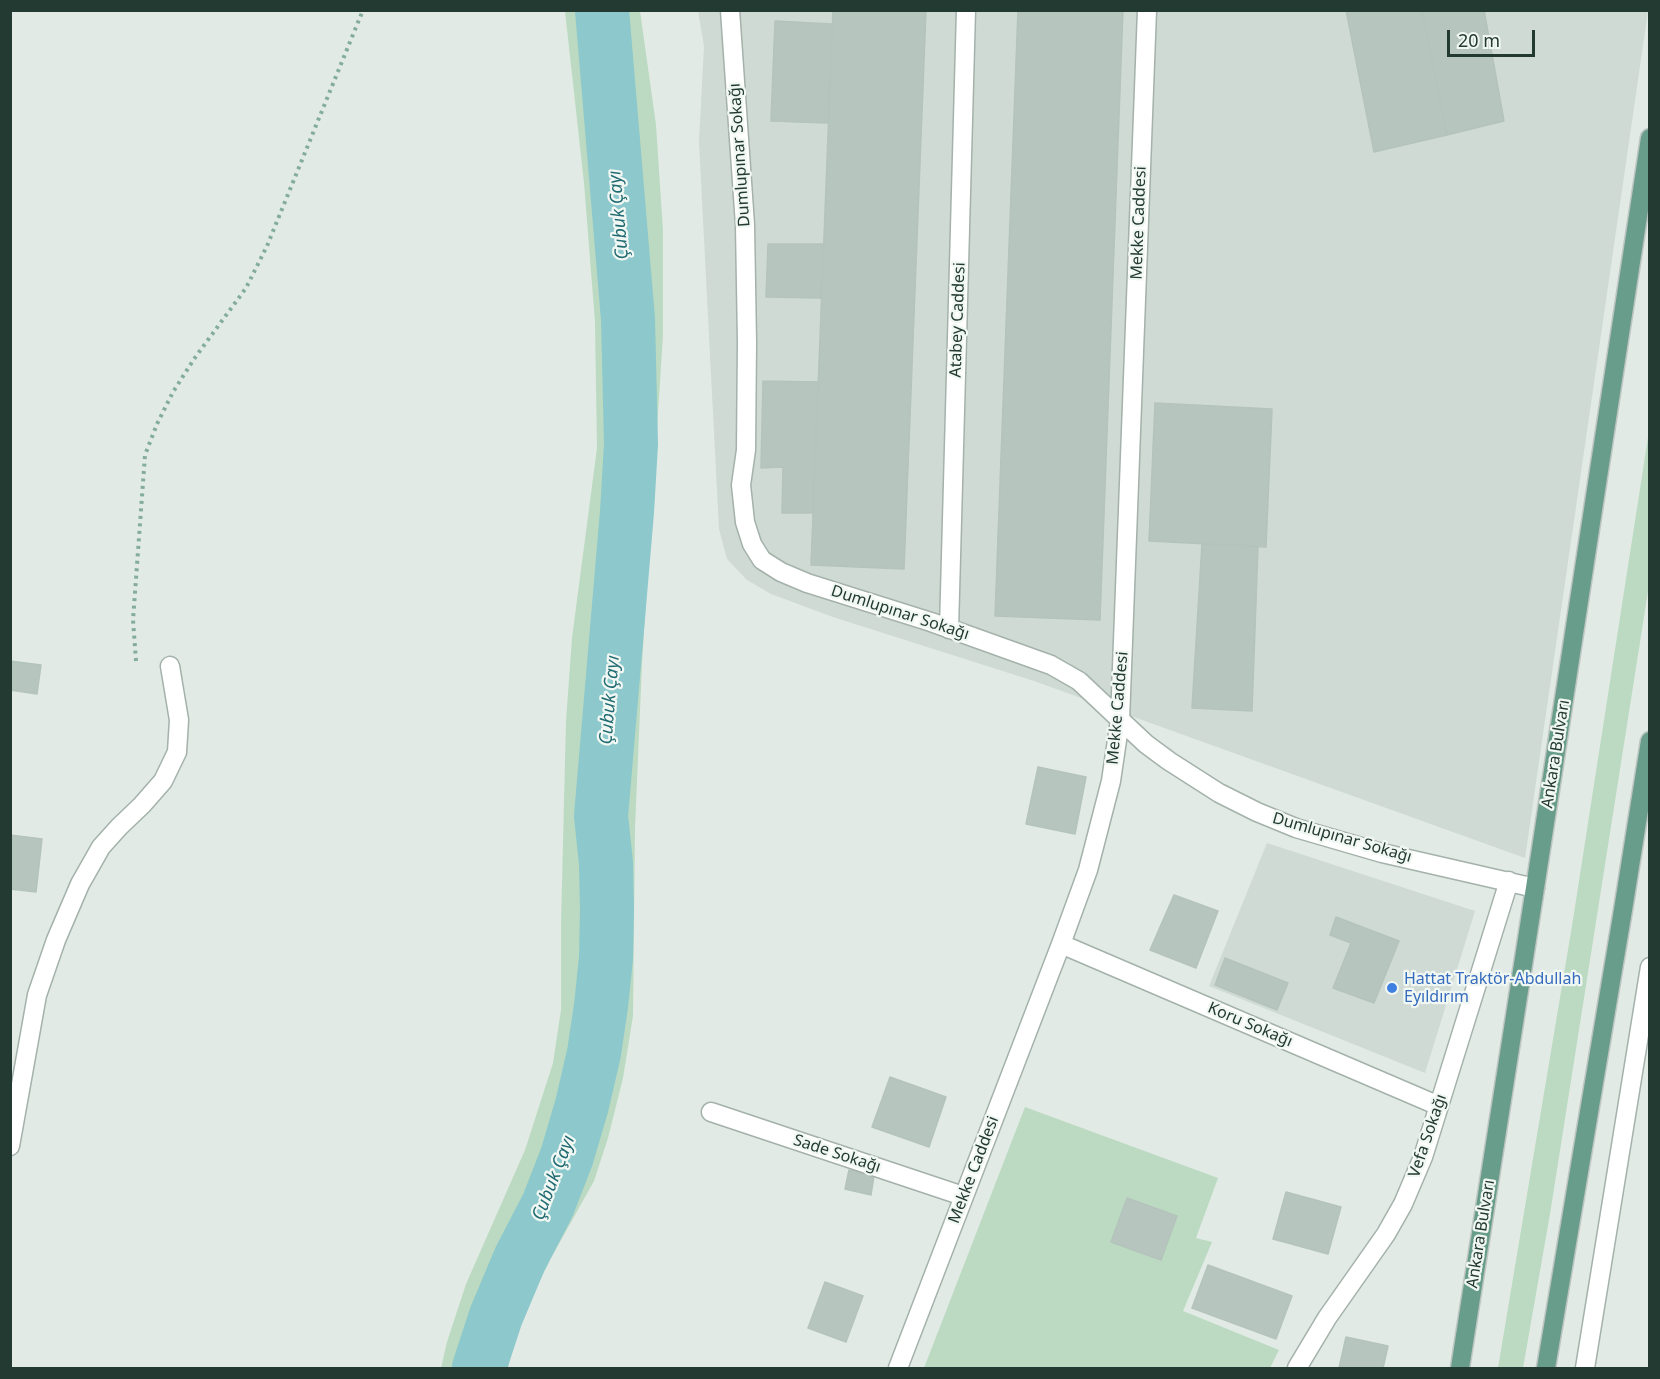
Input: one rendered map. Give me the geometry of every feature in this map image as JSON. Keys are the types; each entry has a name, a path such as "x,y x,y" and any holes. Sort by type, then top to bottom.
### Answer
{"main road":[{"name":"Ankara Bulvarı","path":"1460,1368 1650,138"},
{"path":"1546,1368 1650,741"}],"street":[{"name":"Dumlupınar Sokağı","path":"730,10 745,237 746,438 741,484 745,522 752,544 762,560 781,572 807,583 1051,665 1079,681 1146,744 1194,778 1257,812 1296,828 1382,853 1535,888"},
{"name":"Atabey Caddesi","path":"949,629 966,10"},
{"name":"Mekke Caddesi","path":"898,1368 1088,870 1111,781 1120,720 1148,10"},
{"path":"10,1146 37,995 56,940 80,884 101,847 163,781 177,752 179,720 170,666"},
{"name":"Vefa Sokağı","path":"1297,1368 1327,1318 1386,1234 1403,1204 1423,1158 1509,881"},
{"name":"Koru Sokağı","path":"1061,944 1439,1106"},
{"path":"1585,1368 1650,968"},
{"name":"Sade Sokağı","path":"711,1112 963,1196"}],"path":[{"path":"136,661 134,620 145,455 173,392 246,288 267,246 363,10"}],"shaded area":[{"path":"698,11 1648,11 1525,858 1034,681 833,617 771,594 747,580 727,559 719,529 699,142 704,46"},
{"path":"1267,843 1475,911 1425,1073 1209,986"}],"green space":[{"path":"565,11 640,11 656,125 663,231 663,335 642,664 635,828 633,1016 623,1078 608,1138 594,1181 525,1310 508,1368 441,1368 466,1284 525,1150 553,1063 561,1010 566,721 572,638 597,448 595,322 584,183"},
{"path":"1649,431 1649,585 1550,1214 1523,1368 1498,1368 1572,926"},
{"path":"1025,1107 1218,1178 1196,1238 1212,1242 1183,1311 1279,1350 1270,1368 924,1368"}],"building":[{"path":"833,10 926,10 904,569 811,565"},
{"path":"1018,10 1123,10 1100,620 995,616"},
{"path":"1346,10 1422,10 1447,135 1374,152"},
{"path":"1422,10 1484,10 1504,121 1447,135"},
{"path":"775,21 832,24 828,123 771,121"},
{"path":"768,244 824,244 821,298 766,297"},
{"path":"763,381 818,382 813,513 782,513 783,467 761,468"},
{"path":"1155,403 1272,409 1266,547 1149,541"},
{"path":"1202,544 1258,546 1252,711 1192,708"},
{"path":"10,661 41,665 37,694 10,690"},
{"path":"1038,767 1086,777 1075,834 1026,824"},
{"path":"10,835 42,839 36,892 10,889"},
{"path":"1174,895 1218,911 1196,968 1150,950"},
{"path":"1336,917 1399,941 1374,1003 1333,988 1351,943 1330,935"},
{"path":"1225,958 1288,983 1277,1010 1215,985"},
{"path":"890,1077 946,1097 929,1147 872,1127"},
{"path":"849,1170 874,1176 871,1195 845,1189"},
{"path":"1286,1192 1341,1207 1328,1254 1273,1239"},
{"path":"1127,1198 1177,1216 1161,1260 1111,1242"},
{"path":"1208,1265 1292,1296 1276,1339 1192,1308"},
{"path":"825,1282 863,1296 846,1342 808,1328"},
{"path":"1346,1337 1388,1346 1383,1368 1339,1368"}],"waterway":[{"name":"Çubuk Çayı","path":"479,1368 496,1316 520,1259 548,1205 567,1156 594,1053 606,958 606,863 601,816 631,444 628,319 602,10"}],"place":[{"name":"Hattat Traktör-Abdullah Eyıldırım","path":"1392,988"}]}
